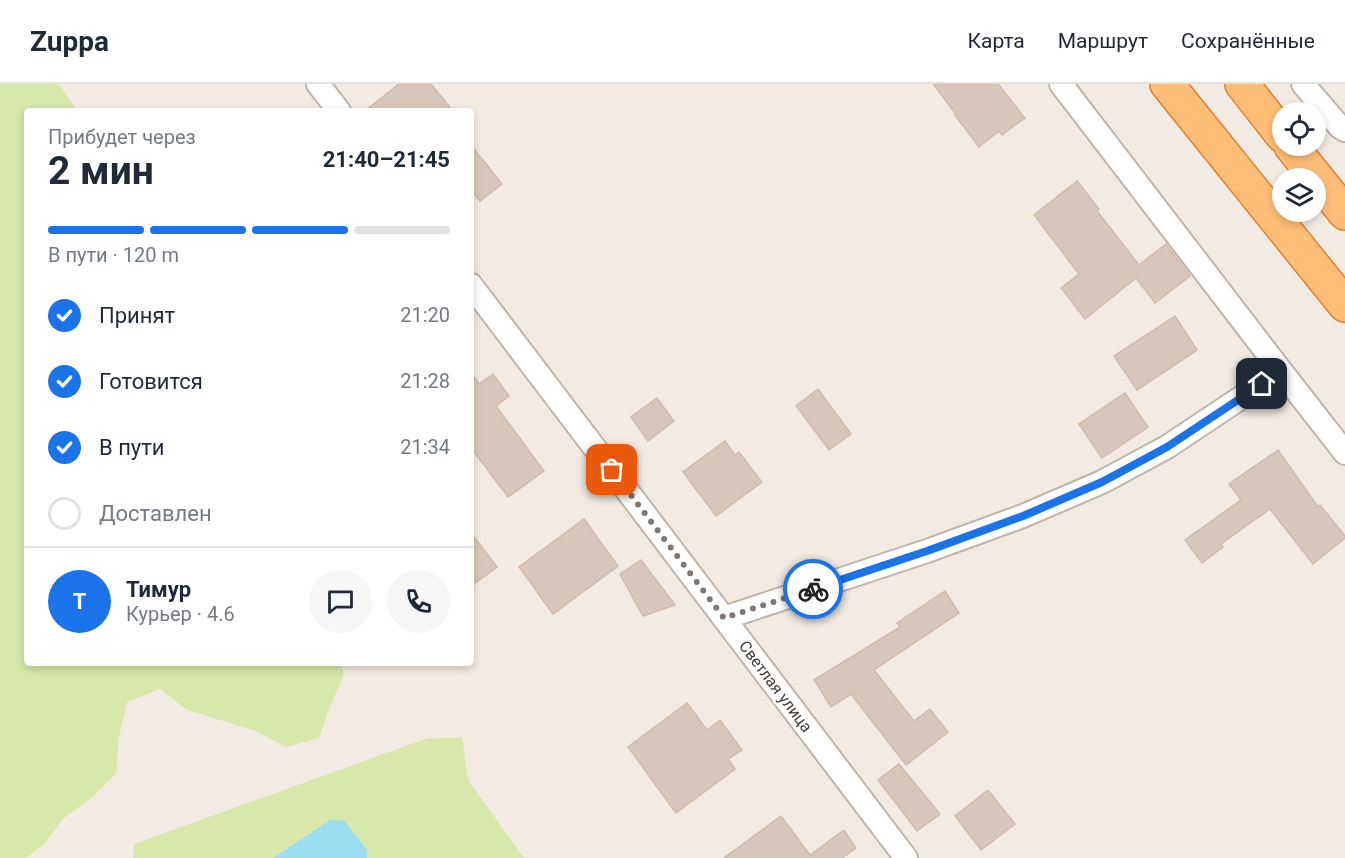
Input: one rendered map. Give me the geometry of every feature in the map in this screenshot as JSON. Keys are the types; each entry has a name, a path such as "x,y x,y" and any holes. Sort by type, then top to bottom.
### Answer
{"highway":[{"path":"1167,84 1345,305"},
{"path":"1242,84 1272,122"},
{"path":"1299,156 1345,213"}],"street":[{"path":"318,84 337,108"},
{"path":"1061,84 1345,453"},
{"path":"1303,84 1345,130"},
{"name":"Светлая улица","path":"474,289 906,858"},
{"path":"724,618 927,551 1023,516 1102,482 1167,447 1281,371"}],"green space":[{"path":"0,84 59,84 75,108 24,108 24,666 342,666 344,675 319,738 286,747 256,731 187,710 160,689 127,702 119,736 116,773 91,798 64,818 44,844 26,858 0,858"},
{"path":"462,737 468,780 524,858 367,858 367,850 330,820 273,858 133,858 134,844 425,739"}],"water":[{"path":"330,820 345,821 367,850 367,858 273,858"}],"building":[{"path":"399,84 431,84 451,108 369,108"},
{"path":"933,84 998,84 1025,118 1002,135 999,131 979,147"},
{"path":"474,149 502,184 480,201 474,193"},
{"path":"1077,181 1139,265 1166,244 1190,276 1155,303 1136,278 1085,319 1061,288 1079,274 1034,215"},
{"path":"1175,316 1197,350 1137,390 1114,356"},
{"path":"493,374 509,396 496,406 544,471 508,497 474,452 474,377 479,384"},
{"path":"818,389 851,434 829,450 796,406"},
{"path":"1125,393 1148,427 1102,458 1079,424"},
{"path":"657,398 674,421 648,441 631,417"},
{"path":"725,441 735,455 739,452 762,482 716,516 683,472"},
{"path":"1278,450 1318,507 1320,505 1345,538 1313,564 1270,509 1221,544 1223,547 1202,563 1185,540 1241,500 1229,484"},
{"path":"584,519 618,566 553,614 519,567"},
{"path":"474,537 497,567 474,584"},
{"path":"641,560 675,605 643,616 620,574"},
{"path":"945,591 959,613 874,670 914,721 930,709 948,732 906,765 851,694 831,707 814,680 900,627 897,623"},
{"path":"687,703 707,730 720,720 742,750 728,759 735,769 676,813 628,747"},
{"path":"899,764 940,814 917,831 878,780"},
{"path":"988,790 1015,824 981,850 955,816"},
{"path":"781,816 810,855 844,830 856,848 842,858 724,858"}],"way so far":[{"path":"612,470 724,618 813,589"}],"route":[{"path":"813,589 1023,516 1102,482 1167,447 1262,384"}]}
